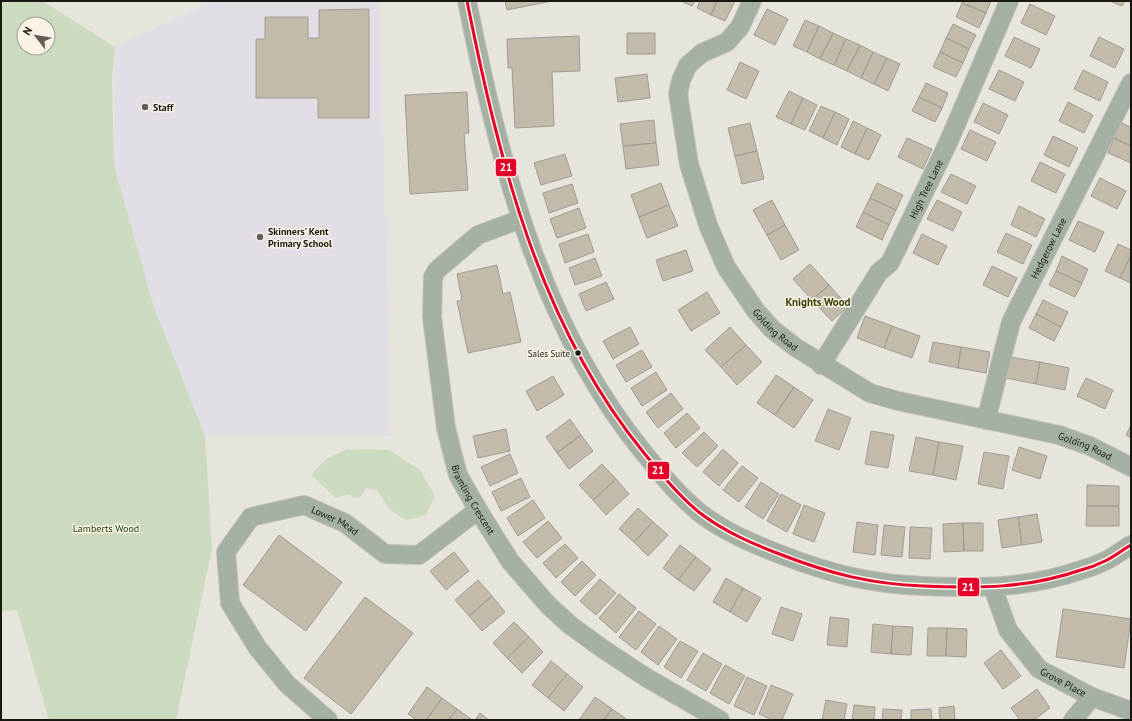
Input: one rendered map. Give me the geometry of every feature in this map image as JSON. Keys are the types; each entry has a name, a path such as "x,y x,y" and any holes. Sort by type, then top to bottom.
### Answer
{"street":[{"path":"466,1 490,112 521,219 550,296 571,340 606,402 634,441 664,477 700,512 737,536 814,568 852,578 894,585 994,588 1064,576 1103,562 1131,545"},
{"name":"Golding Road","path":"752,1 740,27 727,42 702,53 688,65 681,80 678,94 689,164 708,225 726,267 740,290 772,330 821,365 870,393 1059,435 1090,446 1131,467"},
{"name":"High Tree Lane","path":"821,365 879,272 890,263 948,143 1010,1"},
{"name":"Hedgerow Lane","path":"986,420 1011,322 1131,83"},
{"name":"Bramling Crescent","path":"521,219 478,235 437,270 433,277 432,317 446,428 458,475 510,561 548,605 603,649 647,678 720,720"},
{"name":"Lower Mead","path":"328,720 287,684 257,647 230,603 226,552 251,517 304,505 345,523 385,554 419,555 478,510"},
{"name":"Grove Place","path":"994,588 1008,630 1039,669 1092,698 1131,711"},
{"path":"1073,720 1092,698"}],"shaded area":[{"name":"Skinners' Kent Primary School","path":"213,1 380,1 391,436 205,436 154,307 114,166 115,47"}],"green space":[{"name":"Lamberts Wood","path":"1,1 43,1 115,47 112,78 114,166 154,307 205,436 212,549 176,720 49,720 17,610 1,612"},
{"path":"347,449 389,450 420,470 435,496 426,515 406,520 390,510 377,490 366,488 360,497 354,498 350,494 336,498 311,475 326,459"}],"building":[{"path":"505,1 552,1 507,10"},
{"path":"681,1 695,1 692,6"},
{"path":"700,1 717,1 711,15 697,8"},
{"path":"717,1 735,1 725,21 711,15"},
{"path":"963,1 991,1 986,13 962,3"},
{"path":"1110,1 1125,1 1122,6"},
{"path":"962,3 986,13 979,28 956,17"},
{"path":"1030,4 1055,16 1046,35 1021,23"},
{"path":"369,9 369,118 318,118 318,98 256,98 256,39 265,39 265,17 308,17 308,38 319,38 319,10"},
{"path":"767,9 788,19 775,45 754,35"},
{"path":"805,20 819,26 807,52 793,46"},
{"path":"953,24 976,35 969,49 946,38"},
{"path":"819,26 833,33 820,59 807,52"},
{"path":"627,33 655,33 655,54 627,54"},
{"path":"833,33 846,39 834,65 820,59"},
{"path":"579,36 580,71 552,72 554,126 515,128 512,68 508,68 507,39"},
{"path":"1014,37 1040,49 1031,68 1005,56"},
{"path":"1099,37 1124,49 1115,68 1090,56"},
{"path":"946,38 969,49 963,63 940,52"},
{"path":"846,39 860,45 847,71 834,65"},
{"path":"860,45 873,52 861,78 847,71"},
{"path":"873,52 887,58 874,84 861,78"},
{"path":"940,52 963,63 956,77 933,67"},
{"path":"887,58 900,64 888,91 874,84"},
{"path":"740,62 759,71 746,99 727,90"},
{"path":"999,70 1024,82 1015,101 989,89"},
{"path":"1083,70 1108,82 1100,101 1074,89"},
{"path":"647,74 650,98 618,102 615,78"},
{"path":"926,83 948,93 942,108 919,97"},
{"path":"789,91 803,98 791,124 776,117"},
{"path":"467,92 469,133 464,133 468,190 410,194 405,95"},
{"path":"919,97 942,108 935,122 912,111"},
{"path":"803,98 817,105 805,130 791,124"},
{"path":"1068,102 1093,115 1084,133 1059,121"},
{"path":"983,103 1008,115 999,134 974,122"},
{"path":"821,106 835,112 823,138 809,131"},
{"path":"835,112 849,119 837,145 823,138"},
{"path":"654,120 656,143 623,146 620,124"},
{"path":"853,121 867,128 855,154 841,147"},
{"path":"750,123 757,151 735,156 728,128"},
{"path":"1121,123 1131,127 1131,146 1114,138"},
{"path":"867,128 881,135 869,160 855,154"},
{"path":"970,130 996,142 987,161 961,149"},
{"path":"1053,136 1078,148 1069,167 1044,155"},
{"path":"907,138 932,149 923,169 898,157"},
{"path":"1114,138 1131,146 1131,163 1108,153"},
{"path":"656,143 659,165 626,169 623,146"},
{"path":"757,151 764,179 742,184 735,156"},
{"path":"565,154 572,176 541,185 534,163"},
{"path":"1040,162 1065,174 1056,193 1031,181"},
{"path":"951,174 976,186 967,204 941,192"},
{"path":"1100,178 1126,191 1117,209 1091,196"},
{"path":"661,183 669,205 639,217 631,195"},
{"path":"877,183 903,195 896,210 870,198"},
{"path":"572,184 578,203 549,213 543,193"},
{"path":"870,198 896,210 889,225 863,212"},
{"path":"772,200 785,225 767,235 753,210"},
{"path":"937,200 962,212 953,231 927,219"},
{"path":"669,205 678,226 647,238 639,217"},
{"path":"1019,206 1045,219 1036,237 1011,225"},
{"path":"579,208 586,228 557,238 550,219"},
{"path":"863,212 889,225 882,240 856,227"},
{"path":"1078,221 1104,232 1095,252 1069,240"},
{"path":"785,225 799,250 781,260 767,235"},
{"path":"1006,233 1032,245 1023,264 997,252"},
{"path":"588,234 594,252 565,263 559,244"},
{"path":"922,234 947,246 938,265 913,253"},
{"path":"1118,244 1131,250 1131,255 1120,278 1105,271"},
{"path":"686,250 693,271 663,281 656,260"},
{"path":"1131,255 1131,283 1120,278"},
{"path":"1062,256 1088,269 1082,283 1056,271"},
{"path":"595,258 602,276 575,285 569,268"},
{"path":"810,264 829,285 812,300 793,279"},
{"path":"497,265 503,294 510,292 521,342 468,353 457,301 462,300 457,274"},
{"path":"992,266 1017,278 1008,297 983,285"},
{"path":"1056,271 1082,283 1075,297 1049,285"},
{"path":"606,282 614,299 586,311 579,294"},
{"path":"829,285 848,306 832,321 812,300"},
{"path":"707,292 720,313 691,331 678,310"},
{"path":"1043,300 1068,312 1061,327 1036,314"},
{"path":"1036,314 1061,327 1054,341 1029,328"},
{"path":"865,316 892,326 884,348 857,338"},
{"path":"892,326 920,336 912,358 884,348"},
{"path":"630,327 639,344 613,359 603,341"},
{"path":"730,327 746,345 721,367 705,350"},
{"path":"933,342 961,347 958,368 929,362"},
{"path":"746,345 762,362 737,385 721,367"},
{"path":"961,347 990,352 986,373 958,368"},
{"path":"642,350 652,367 626,382 616,365"},
{"path":"1010,357 1040,362 1036,384 1006,378"},
{"path":"1040,362 1069,368 1065,390 1036,384"},
{"path":"656,372 667,390 642,406 631,388"},
{"path":"776,375 794,387 775,415 757,403"},
{"path":"553,376 564,395 537,411 526,391"},
{"path":"1086,378 1113,390 1105,409 1077,396"},
{"path":"794,387 813,400 794,428 775,415"},
{"path":"671,393 683,409 658,428 646,412"},
{"path":"828,409 851,418 839,450 815,441"},
{"path":"687,413 700,428 676,448 664,433"},
{"path":"570,419 581,435 557,453 546,437"},
{"path":"1131,425 1131,438 1126,435"},
{"path":"506,429 510,451 478,458 473,436"},
{"path":"871,431 894,435 888,468 865,464"},
{"path":"704,432 718,446 697,467 682,453"},
{"path":"581,435 593,451 569,469 557,453"},
{"path":"916,437 939,442 933,475 909,471"},
{"path":"939,442 963,446 956,480 933,475"},
{"path":"1019,447 1047,456 1040,479 1012,470"},
{"path":"723,449 738,463 719,486 703,472"},
{"path":"984,452 1009,456 1003,489 978,484"},
{"path":"510,454 518,473 490,486 481,467"},
{"path":"602,464 616,479 593,500 579,485"},
{"path":"742,466 758,478 739,502 723,490"},
{"path":"521,478 530,497 501,511 492,492"},
{"path":"616,479 629,494 606,515 593,500"},
{"path":"761,482 779,494 763,519 745,507"},
{"path":"1087,485 1119,486 1119,506 1087,506"},
{"path":"781,494 801,505 787,532 767,521"},
{"path":"533,500 545,518 518,536 507,518"},
{"path":"804,505 825,513 814,542 793,534"},
{"path":"1087,506 1119,506 1119,526 1086,526"},
{"path":"638,508 653,522 634,542 619,529"},
{"path":"1037,514 1042,542 1022,545 1018,517"},
{"path":"1018,517 1022,545 1002,548 998,520"},
{"path":"548,521 562,538 537,558 523,542"},
{"path":"653,522 668,535 648,556 634,542"},
{"path":"857,522 878,525 875,555 853,552"},
{"path":"963,523 983,523 983,551 964,551"},
{"path":"963,523 964,551 944,552 943,524"},
{"path":"884,525 905,527 902,557 881,555"},
{"path":"910,527 932,528 930,559 909,558"},
{"path":"279,535 342,582 306,631 243,585"},
{"path":"565,544 578,558 556,578 543,563"},
{"path":"680,545 696,557 678,580 663,568"},
{"path":"454,552 469,571 446,590 430,571"},
{"path":"696,557 711,569 694,591 678,580"},
{"path":"582,561 596,575 575,596 561,582"},
{"path":"726,578 743,588 730,612 713,602"},
{"path":"600,579 616,593 596,615 580,601"},
{"path":"478,580 492,596 469,616 455,600"},
{"path":"743,588 761,598 747,622 730,612"},
{"path":"619,594 636,608 616,633 599,618"},
{"path":"492,596 505,612 482,631 469,616"},
{"path":"365,597 413,633 351,714 304,678"},
{"path":"781,607 802,614 793,641 772,634"},
{"path":"1063,609 1131,619 1124,668 1056,657"},
{"path":"639,611 656,624 636,650 619,637"},
{"path":"830,617 849,619 847,647 827,645"},
{"path":"514,622 529,637 507,658 493,643"},
{"path":"873,624 893,626 891,654 871,652"},
{"path":"659,626 677,639 658,665 641,652"},
{"path":"893,626 913,627 911,655 891,654"},
{"path":"928,628 947,628 946,656 927,656"},
{"path":"947,628 967,629 966,657 946,656"},
{"path":"529,637 543,652 522,673 507,658"},
{"path":"680,641 698,651 681,678 664,667"},
{"path":"1001,650 1021,676 1003,689 984,663"},
{"path":"703,653 722,664 706,691 687,680"},
{"path":"551,661 567,674 548,698 532,685"},
{"path":"725,665 745,676 729,704 710,693"},
{"path":"567,674 583,687 564,711 548,698"},
{"path":"747,677 767,686 754,715 734,706"},
{"path":"771,685 793,694 782,720 772,720 759,714"},
{"path":"427,687 442,698 426,720 417,720 408,714"},
{"path":"1037,689 1050,708 1034,720 1020,720 1011,708"},
{"path":"595,697 612,709 604,720 579,720"},
{"path":"442,698 457,709 448,720 426,720"},
{"path":"826,700 847,704 844,720 822,720"},
{"path":"854,705 875,707 874,720 852,720"},
{"path":"954,706 955,720 940,720 939,708"},
{"path":"457,709 471,719 471,720 448,720"},
{"path":"612,709 628,720 604,720"},
{"path":"883,709 902,710 901,720 882,720"},
{"path":"931,709 932,720 911,720 911,710"},
{"path":"480,713 489,720 475,720"}],"transit line":[{"name":"21","path":"467,1 493,121 509,180 528,239 550,296 577,351 608,403 657,469 700,513 719,526 740,537 800,562 851,577 904,585 983,587 1041,581 1096,565 1112,558 1131,545"}],"place":[{"name":"Staff","path":"145,107"},
{"name":"Skinners' Kent Primary School","path":"260,237"},
{"name":"Sales Suite","path":"578,353"}],"district":[{"name":"Knights Wood","path":"818,302"}]}
